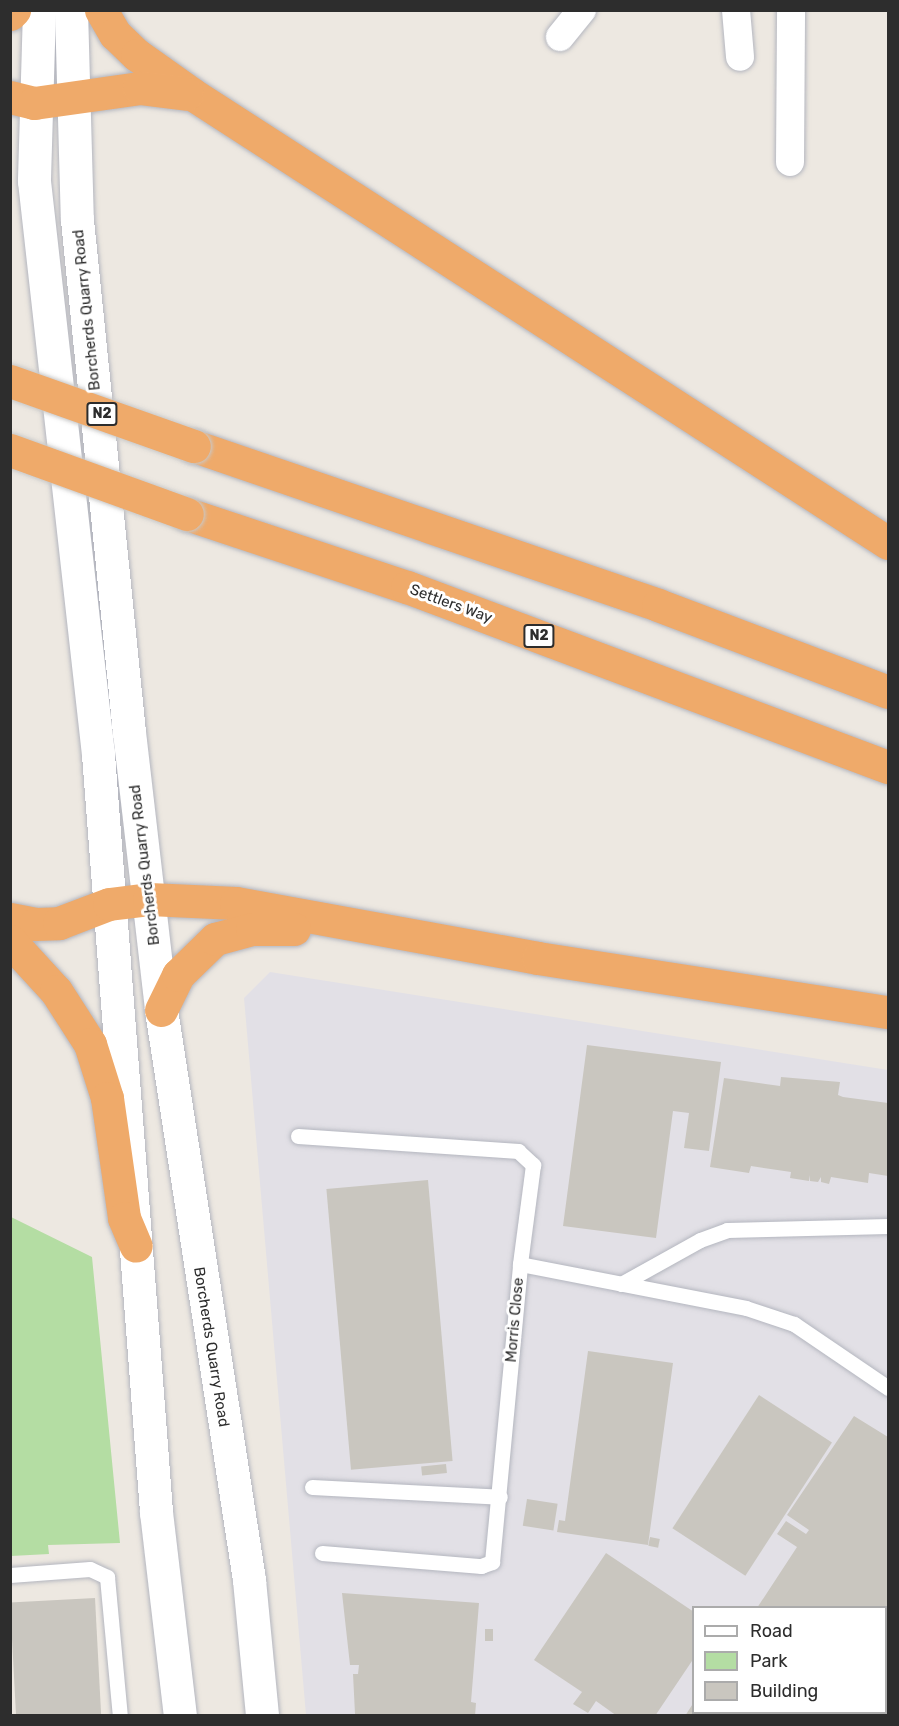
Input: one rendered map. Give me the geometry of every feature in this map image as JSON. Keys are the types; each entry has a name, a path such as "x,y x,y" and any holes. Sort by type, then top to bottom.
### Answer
{"highway":[{"path":"10,14 14,10"},
{"path":"100,10 115,34 137,55 192,94 888,543"},
{"path":"22,100 72,99 139,88 192,94"},
{"name":"N2","path":"10,381 658,605 888,692"},
{"name":"Settlers Way","path":"10,450 187,514 406,587 888,767"},
{"path":"10,919 35,924 59,923 109,904 149,898 236,903 401,934 888,1012"},
{"path":"161,1010 182,970 204,947 227,934 278,928 401,934"},
{"path":"10,941 56,991 90,1044 107,1098 124,1218 136,1246"}],"main road":[{"path":"39,10 22,100 98,754 156,1512 180,1716"},
{"name":"Borcherds Quarry Road","path":"71,10 77,220 161,1010 249,1580 261,1716"}],"street":[{"path":"560,37 582,10"},
{"path":"736,10 740,57"},
{"path":"790,162 791,10"}],"lane":[{"path":"297,1136 518,1151 533,1165 520,1264"},
{"path":"621,1284 700,1240 727,1230 888,1226"},
{"name":"Morris Close","path":"322,1553 487,1565 494,1557 520,1264 746,1308 794,1324 888,1388"},
{"path":"312,1487 500,1497"},
{"path":"10,1575 90,1569 107,1577 120,1716"}],"shaded area":[{"path":"270,972 888,1070 888,1715 306,1715 244,998"}],"green space":[{"path":"11,1217 92,1257 120,1543 48,1545 49,1554 11,1556"}],"building":[{"path":"587,1045 721,1062 709,1151 684,1148 689,1113 673,1111 656,1238 563,1226"},
{"path":"781,1077 840,1082 838,1095 888,1103 888,1176 869,1173 868,1183 831,1177 829,1184 821,1182 821,1177 818,1182 810,1181 810,1175 809,1181 790,1178 791,1172 751,1166 749,1173 710,1167 724,1078 780,1086"},
{"path":"428,1180 453,1461 351,1470 326,1189"},
{"path":"588,1351 673,1363 648,1545 557,1532 559,1520 565,1521"},
{"path":"759,1395 832,1442 745,1576 672,1528"},
{"path":"854,1416 888,1437 888,1716 858,1714 887,1714 887,1606 758,1606 797,1547 777,1534 786,1521 806,1534 809,1530 787,1515"},
{"path":"446,1464 447,1473 422,1476 421,1467"},
{"path":"527,1499 558,1504 553,1531 523,1526"},
{"path":"650,1537 660,1539 658,1548 648,1546"},
{"path":"606,1553 692,1611 692,1661 655,1716 617,1716 596,1701 588,1713 573,1704 582,1692 534,1660"},
{"path":"342,1593 479,1603 471,1702 476,1703 475,1716 355,1714 353,1674 358,1674 359,1665 350,1665"},
{"path":"95,1598 101,1716 16,1716 10,1602"},
{"path":"485,1629 493,1629 493,1641 485,1641"},
{"path":"692,1705 692,1714 791,1716 685,1716"}]}
